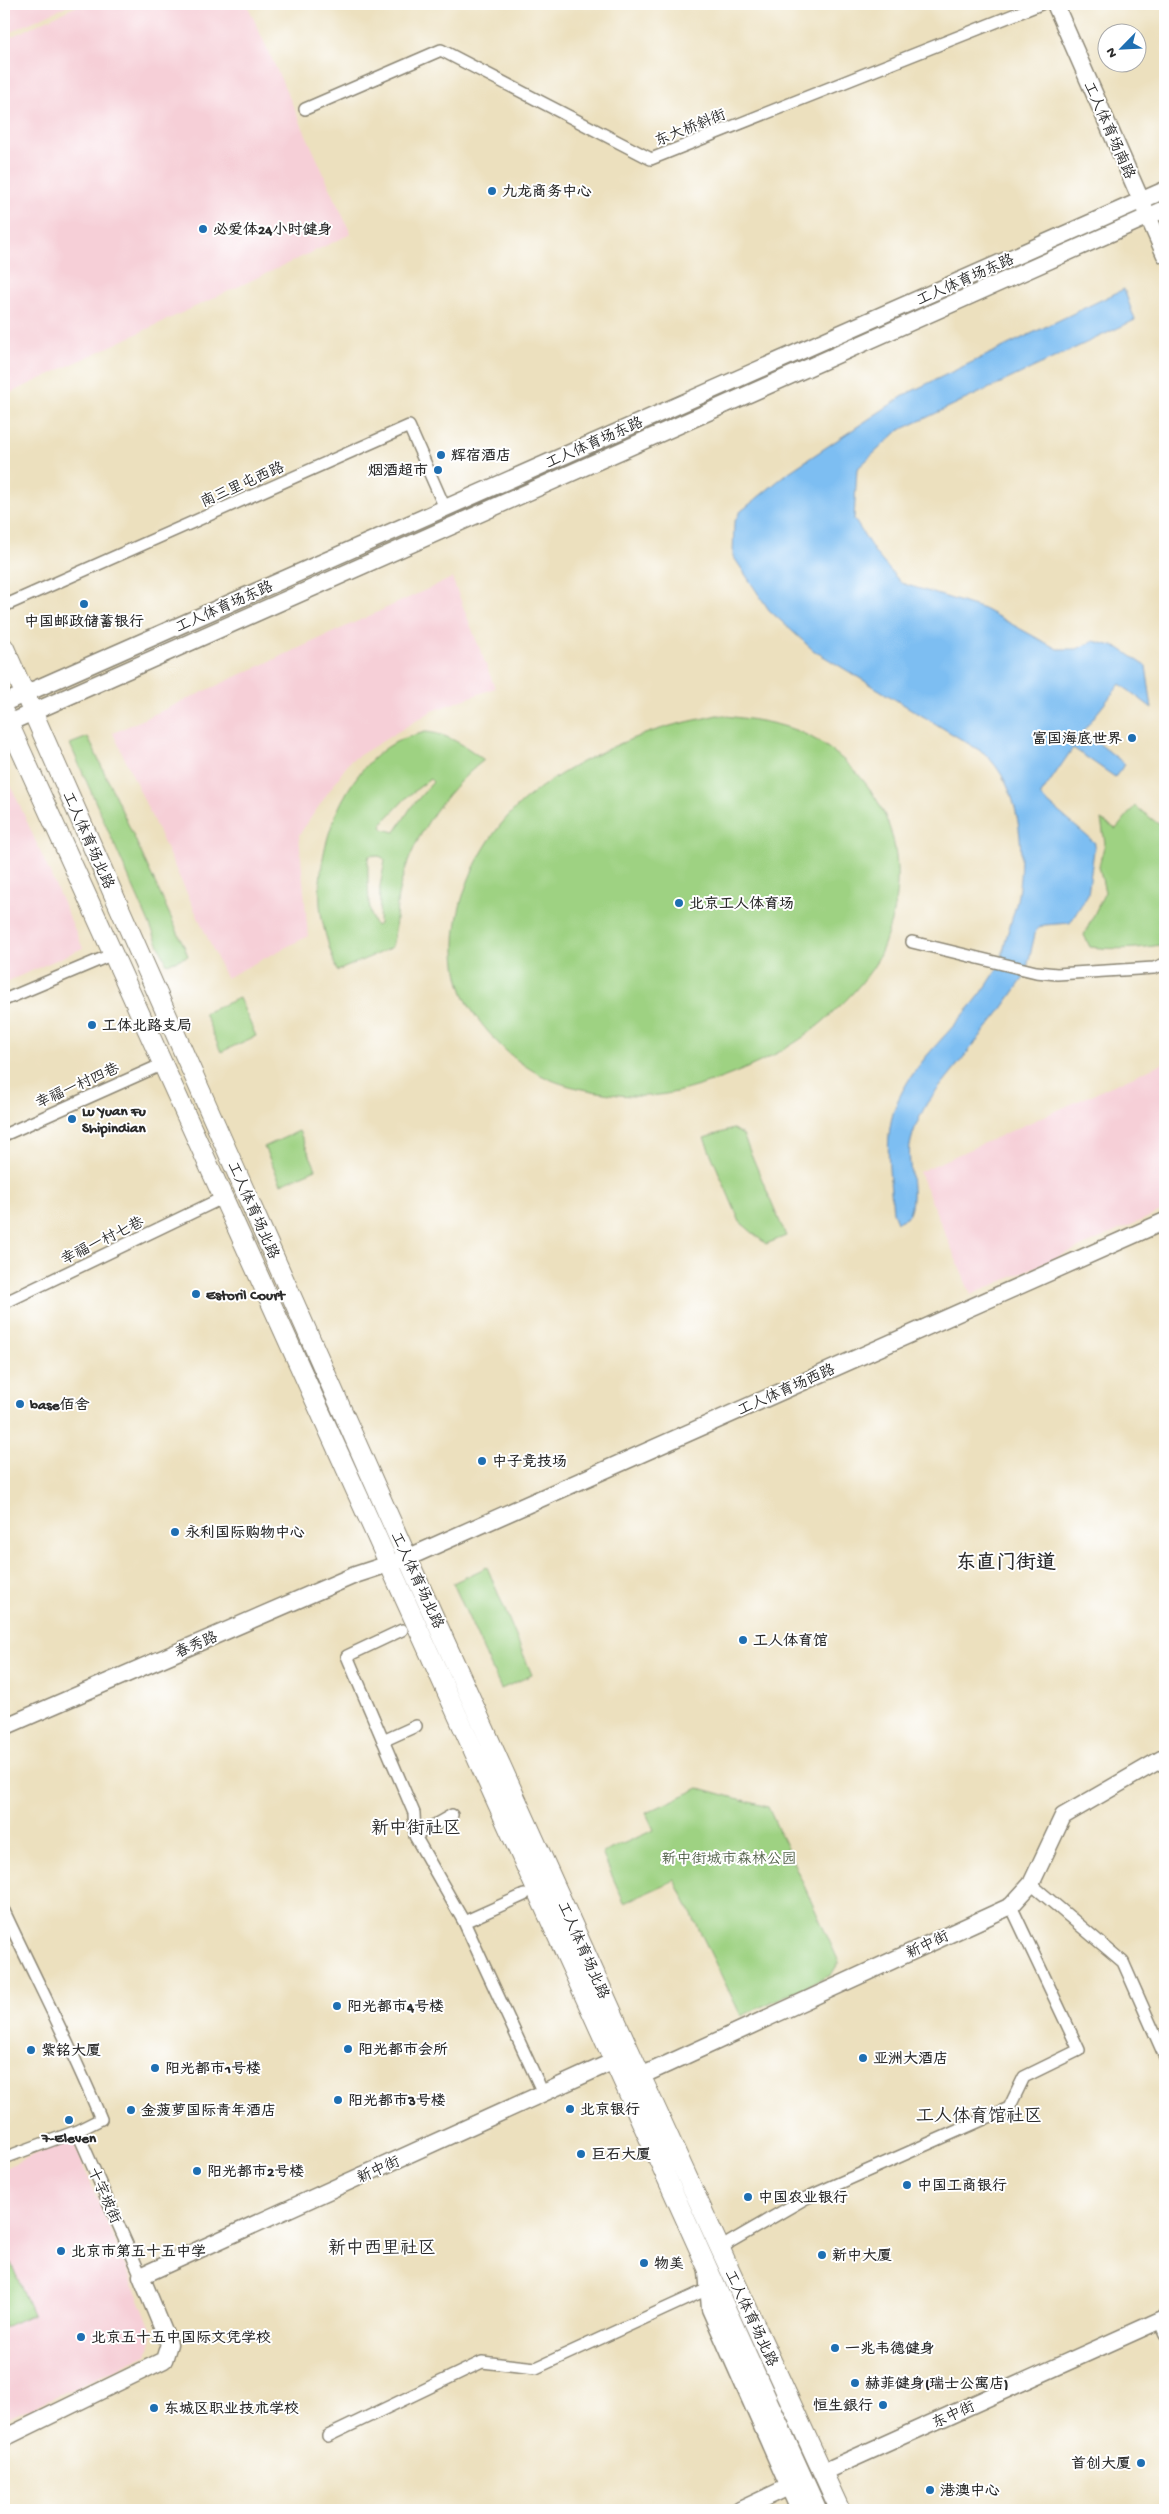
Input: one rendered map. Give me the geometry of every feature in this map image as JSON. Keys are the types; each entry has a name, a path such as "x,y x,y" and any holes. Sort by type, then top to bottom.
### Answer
{"main road":[{"name":"工人体育场北路","path":"4,647 407,1558 840,2510"},
{"name":"工人体育场北路","path":"7,728 113,954 706,2265 796,2484 817,2510"}],"street":[{"name":"东大桥斜街","path":"306,109 441,50 651,159 1041,4"},
{"name":"工人体育场南路","path":"1054,4 1165,255"},
{"name":"工人体育场东路","path":"4,703 1165,190"},
{"name":"工人体育场东路","path":"7,728 32,713 1165,210"},
{"name":"南三里屯西路","path":"4,606 409,426 445,508"},
{"path":"912,942 1036,972 1058,974 1154,968 1165,964"},
{"path":"4,1000 113,954"},
{"name":"幸福一村四巷","path":"4,1135 163,1064"},
{"name":"幸福一村七巷","path":"4,1303 214,1202"},
{"name":"工人体育场西路","path":"389,1564 407,1558 1165,1220"},
{"name":"春秀路","path":"4,1727 356,1575 389,1564"},
{"path":"402,1630 347,1656 414,1813 415,1836 464,1922 543,2094"},
{"path":"383,1741 416,1726"},
{"name":"新中街","path":"641,2076 1011,1906 1031,1884 1063,1816 1165,1757"},
{"path":"415,1836 452,1815"},
{"path":"1031,1884 1123,1962 1165,2057"},
{"path":"464,1922 524,1895"},
{"path":"721,2250 730,2242 806,2198 1009,2108 1024,2077 1079,2050 1011,1906"},
{"path":"4,1911 41,1991 74,2052 101,2119 77,2132 4,2158"},
{"name":"新中街","path":"141,2276 614,2061"},
{"name":"十字坡街","path":"4,2438 164,2360 168,2353 169,2344 141,2276 77,2132"},
{"name":"工人体育场北路","path":"706,2265 710,2309 796,2484 799,2510"},
{"path":"328,2436 482,2362 536,2368 708,2289"},
{"name":"东中街","path":"823,2472 1163,2324"},
{"path":"740,2510 796,2484"}],"shaded area":[{"path":"4,4 71,4 4,35"},
{"path":"81,4 247,4 351,234 4,396 4,40"},
{"path":"452,578 495,688 432,711 350,761 299,835 308,936 226,978 113,733"},
{"path":"4,770 83,948 4,983"},
{"path":"1165,1062 1165,1210 971,1295 919,1172"},
{"name":"北京市第五十五中学","path":"72,2138 153,2333 147,2355 4,2420 4,2168"}],"green space":[{"name":"北京工人体育场","path":"717,715 780,725 816,740 839,756 874,795 886,818 893,842 897,867 896,894 891,921 886,940 878,958 872,969 852,994 814,1029 758,1063 712,1082 667,1094 639,1096 587,1090 546,1078 526,1067 500,1045 484,1027 463,993 457,968 455,943 458,917 464,892 474,867 502,823 519,805 549,782 585,760 623,742 674,725"},
{"path":"425,732 449,738 484,760 441,803 419,838 403,876 398,896 395,931 391,948 337,971 324,930 320,905 320,883 328,836 348,791 361,771 377,755 396,742","holes":["430,779 433,782 412,806 395,832 383,829 382,823 408,796","369,856 382,857 385,861 380,886 379,924 376,926 371,914 368,885 368,860"]},
{"path":"88,737 188,956 167,964 70,744"},
{"path":"1135,806 1165,829 1165,944 1128,949 1090,947 1084,935 1105,892 1099,866 1105,843 1101,820 1116,829"},
{"path":"239,998 256,1036 221,1052 204,1013"},
{"path":"733,1129 743,1135 786,1236 766,1244 740,1222 704,1138"},
{"path":"299,1131 316,1169 281,1184 264,1147"},
{"path":"487,1567 532,1675 501,1689 453,1583"},
{"name":"新中街城市森林公园","path":"699,1788 768,1807 839,1962 831,1975 741,2016 675,1880 624,1903 602,1853 654,1830 646,1813"},
{"path":"4,2247 33,2314 4,2327"}],"water":[{"path":"1124,289 1135,320 898,431 857,469 854,519 876,554 901,583 984,609 1057,649 1077,649 1094,641 1119,648 1146,666 1152,708 1120,684 1083,731 1125,764 1115,777 1073,748 1040,796 1095,843 1088,894 1070,923 1044,925 1036,930 1025,976 999,1013 927,1103 919,1118 910,1146 912,1202 910,1211 906,1218 897,1222 893,1212 888,1155 893,1113 908,1082 920,1065 975,1002 1000,963 1015,910 1020,877 1020,838 1013,800 1006,783 984,753 813,650 769,610 733,556 734,523 740,512 789,472 908,393"}],"place":[{"name":"九龙商务中心","path":"492,191"},
{"name":"必爱体24小时健身","path":"203,229"},
{"name":"辉宿酒店","path":"441,455"},
{"name":"烟酒超市","path":"438,470"},
{"name":"中国邮政储蓄银行","path":"84,604"},
{"name":"富国海底世界","path":"1132,738"},
{"name":"北京工人体育场","path":"679,903"},
{"name":"工体北路支局","path":"92,1025"},
{"name":"Lu Yuan Fu Shipindian","path":"72,1119"},
{"name":"Estoril Court","path":"196,1294"},
{"name":"base佰舍","path":"20,1404"},
{"name":"中子竞技场","path":"482,1461"},
{"name":"永利国际购物中心","path":"175,1532"},
{"name":"工人体育馆","path":"743,1640"},
{"name":"阳光都市4号楼","path":"337,2006"},
{"name":"阳光都市会所","path":"348,2049"},
{"name":"紫铭大厦","path":"31,2050"},
{"name":"亚洲大酒店","path":"863,2058"},
{"name":"阳光都市1号楼","path":"155,2068"},
{"name":"阳光都市3号楼","path":"338,2100"},
{"name":"北京银行","path":"570,2109"},
{"name":"金菠萝国际青年酒店","path":"131,2110"},
{"name":"7-Eleven","path":"69,2120"},
{"name":"巨石大厦","path":"581,2154"},
{"name":"阳光都市2号楼","path":"197,2171"},
{"name":"中国工商银行","path":"907,2185"},
{"name":"中国农业银行","path":"748,2197"},
{"name":"北京市第五十五中学","path":"61,2251"},
{"name":"新中大厦","path":"822,2255"},
{"name":"物美","path":"644,2263"},
{"name":"北京五十五中国际文凭学校","path":"81,2337"},
{"name":"一兆韦德健身","path":"835,2348"},
{"name":"赫菲健身(瑞士公寓店)","path":"855,2383"},
{"name":"恒生銀行","path":"883,2405"},
{"name":"东城区职业技术学校","path":"154,2408"},
{"name":"首创大厦","path":"1141,2463"},
{"name":"港澳中心","path":"930,2490"}],"district":[{"name":"东直门街道","path":"1006,1561"},
{"name":"新中街社区","path":"416,1827"},
{"name":"工人体育馆社区","path":"979,2115"},
{"name":"新中西里社区","path":"382,2247"}]}
